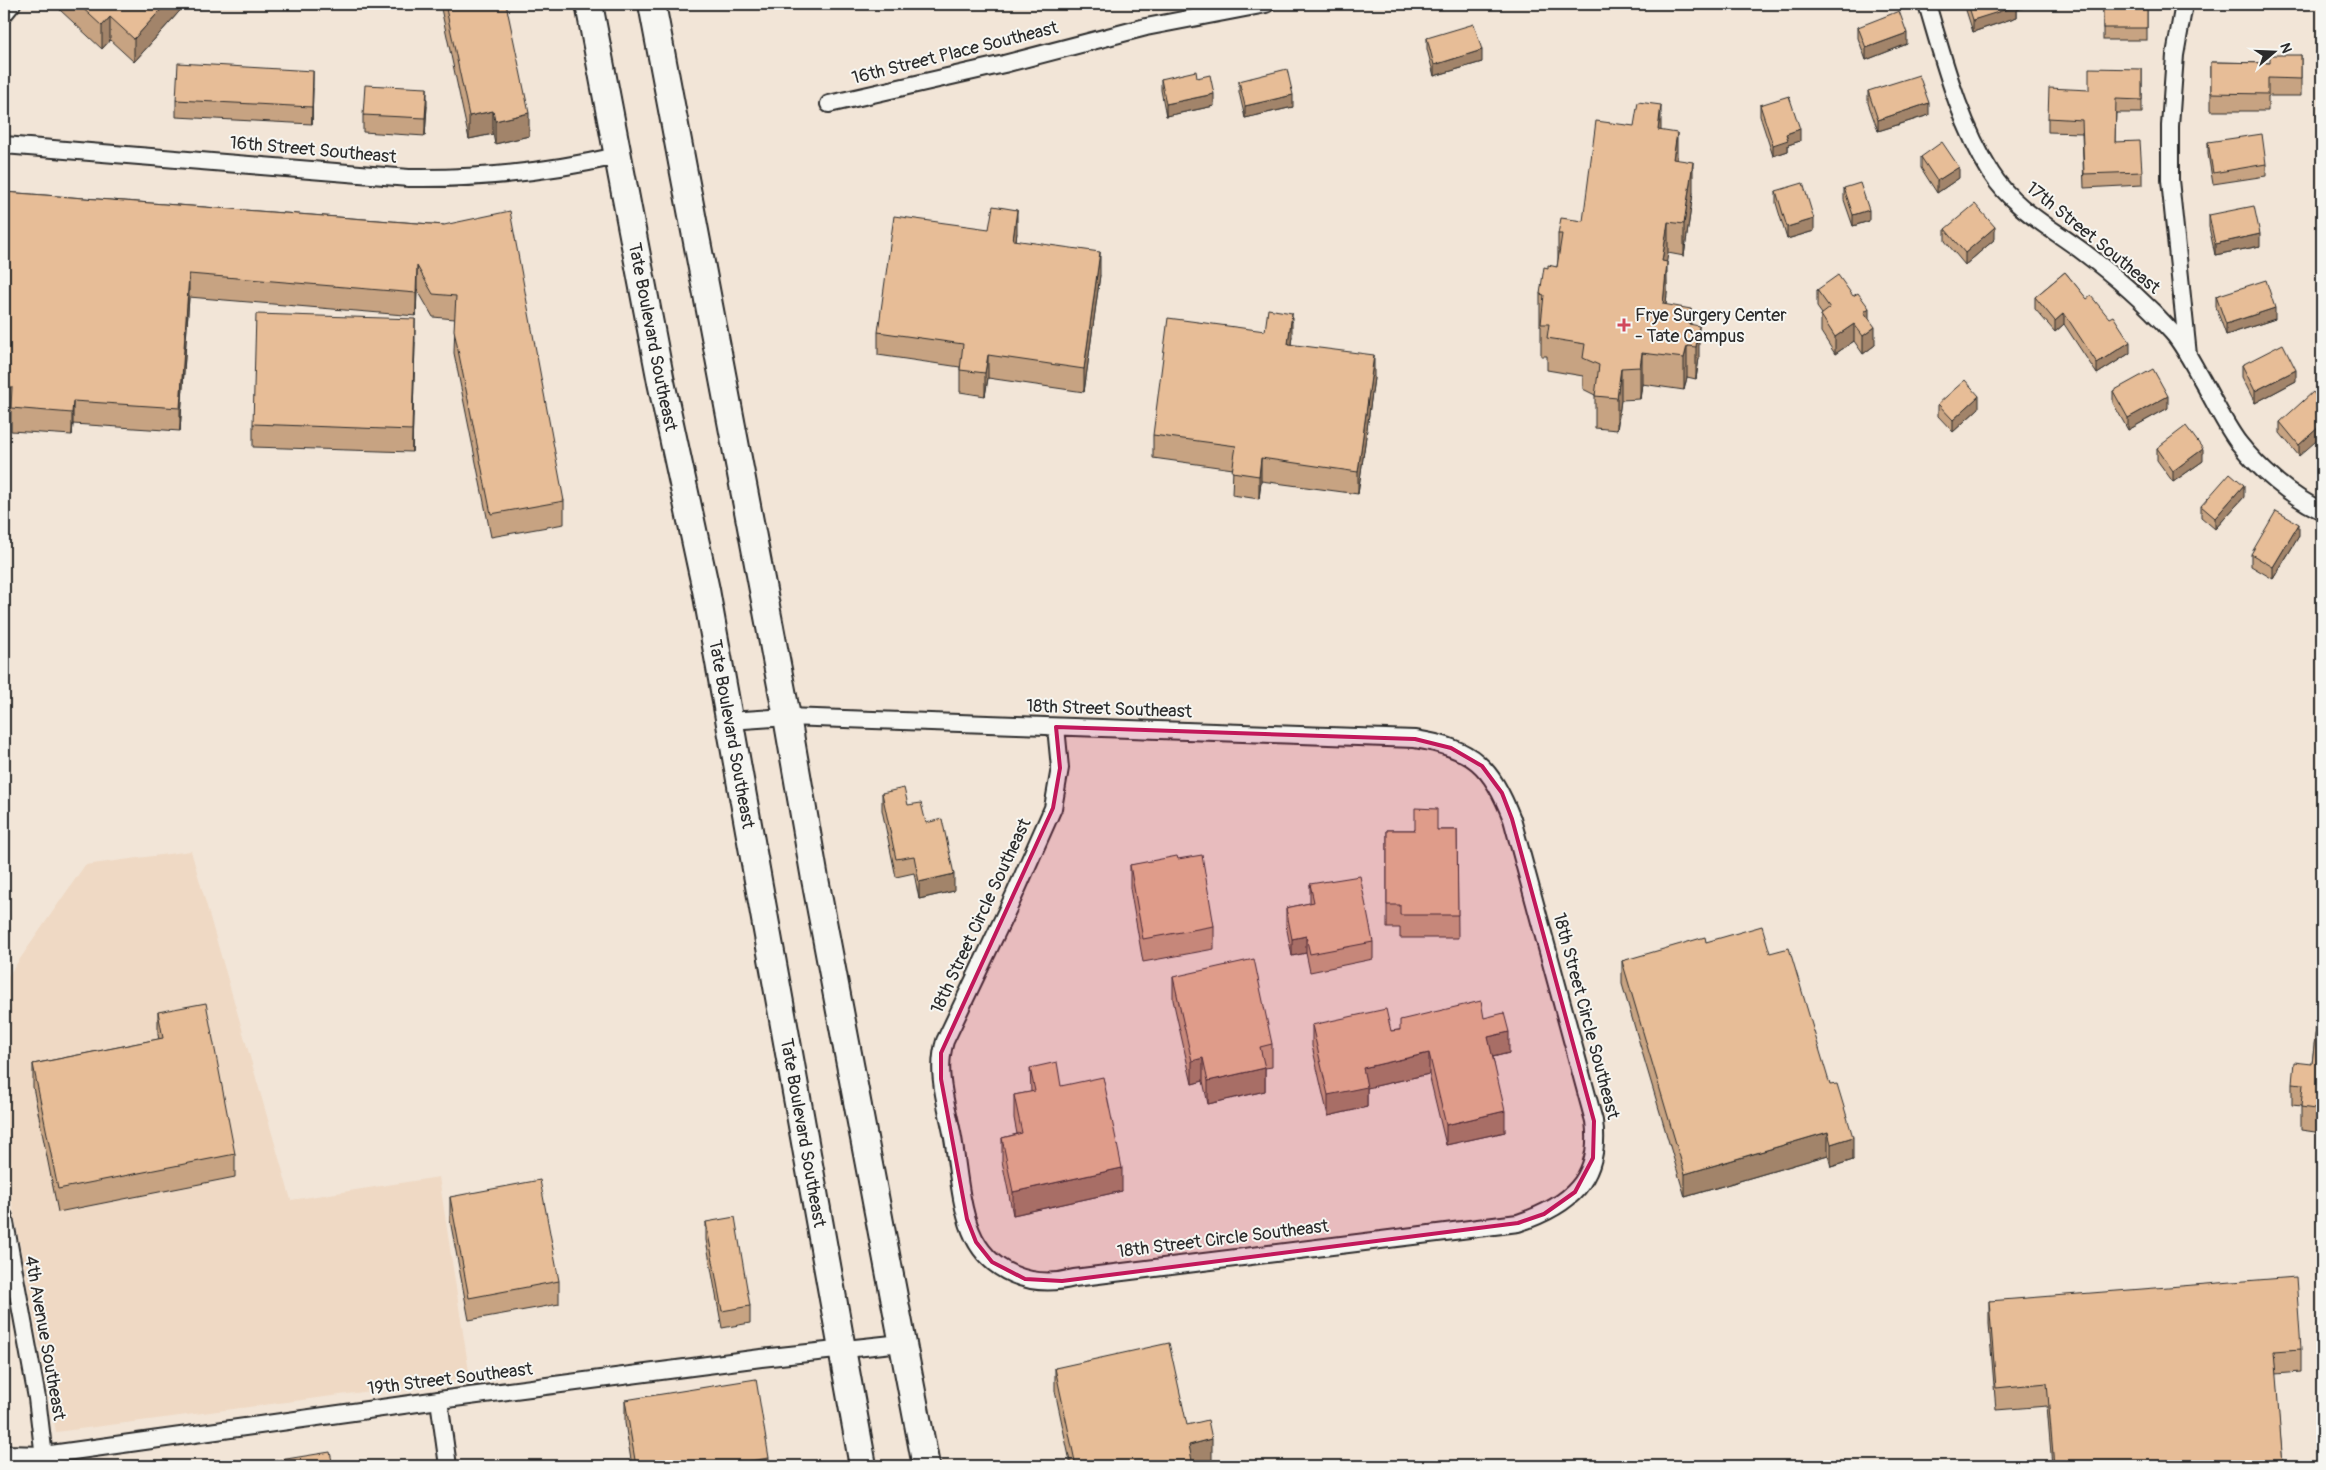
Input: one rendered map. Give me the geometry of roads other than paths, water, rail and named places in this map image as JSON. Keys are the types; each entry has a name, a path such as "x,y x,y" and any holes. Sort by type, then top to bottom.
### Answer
{"main road":[{"name":"Tate Boulevard Southeast","path":"589,4 661,382 706,590 863,1466"},
{"path":"652,4 926,1466"}],"street":[{"path":"4,14 12,4"},
{"name":"16th Street Place Southeast","path":"829,104 1004,64 1146,27 1266,4"},
{"name":"17th Street Southeast","path":"1927,4 1963,118 1975,146 1992,175 2010,196 2033,217 2083,252 2130,290 2174,334 2238,442 2256,462 2289,492 2322,511"},
{"path":"2184,4 2175,55 2170,126 2170,171 2188,357"},
{"name":"16th Street Southeast","path":"4,145 409,178 460,179 523,174 573,166 617,156"},
{"name":"18th Street Southeast","path":"729,721 787,717 1415,739 1451,748 1482,766"},
{"name":"18th Street Circle Southeast","path":"1056,727 1060,768 1052,808 1013,898 945,1041 940,1066 971,1231 983,1252 1002,1269 1037,1282 1062,1281 1084,1276 1518,1223 1544,1214 1575,1192 1585,1178 1593,1158 1596,1136 1594,1121 1512,819 1502,793 1491,775 1482,766"},
{"name":"4th Avenue Southeast","path":"4,1217 36,1398 44,1460"},
{"name":"19th Street Southeast","path":"4,1454 44,1460 438,1400 761,1358 902,1343"},
{"path":"438,1400 448,1466"}],"place":[{"name":"Frye Surgery Center - Tate Campus","path":"1624,325"}]}
